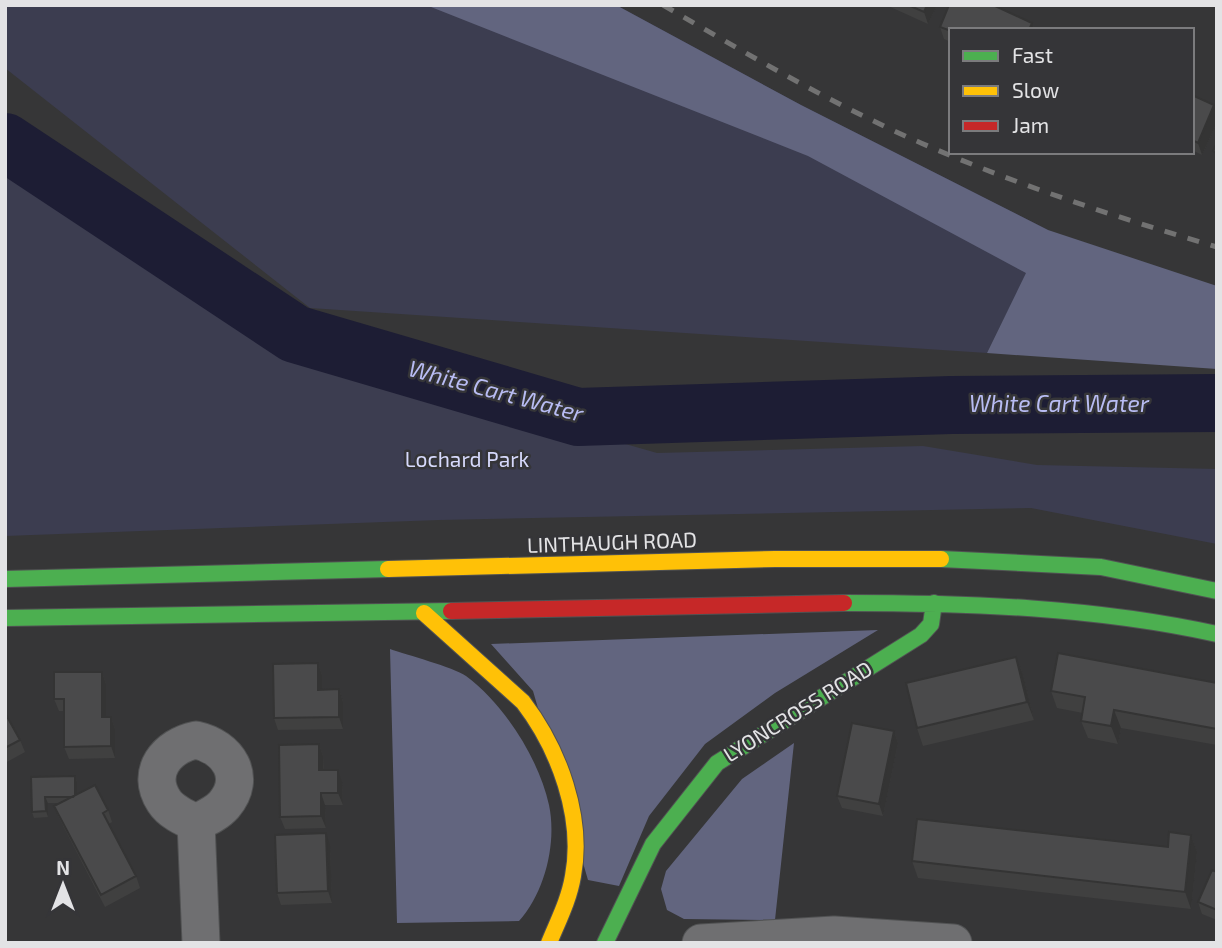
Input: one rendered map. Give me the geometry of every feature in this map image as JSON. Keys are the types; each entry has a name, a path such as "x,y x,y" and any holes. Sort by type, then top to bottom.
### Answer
{"street":[{"name":"LINTHAUGH ROAD","path":"5,579 775,559 935,559 1101,567 1217,591"},
{"name":"LYONCROSS ROAD","path":"605,943 653,844 717,763 921,635 931,624 935,559"},
{"path":"422,570 424,612 456,644 495,674 525,704 542,730 566,789 575,830 575,870 568,902 549,943"},
{"path":"5,618 424,612 761,603 934,603 1073,611 1138,618 1217,634"},
{"path":"196,823 201,943"},
{"path":"701,943 834,935 953,943"}],"green space":[{"path":"5,5 616,5 801,105 1048,230 987,353 310,308 5,68"},
{"name":"Lochard Park","path":"5,154 300,351 657,453 923,446 1037,465 1217,469 1217,544 1031,508 439,520 5,536"}],"shaded area":[{"path":"426,5 616,5 801,105 1048,230 1217,286 1217,369 987,353 1026,273 808,156"},
{"path":"878,630 775,693 705,744 649,816 619,886 588,880 533,691 491,644"},
{"path":"390,649 466,676 506,717 537,769 549,805 550,851 536,896 519,921 397,923"},
{"path":"794,743 775,920 684,919 667,910 661,889 666,871 742,779"}],"building":[{"path":"908,5 927,5 924,12"},
{"path":"949,5 993,5 1032,23 1030,28 949,28 949,30 940,27"},
{"path":"1194,96 1214,105 1198,143 1194,141"},
{"path":"1058,653 1217,683 1217,729 1114,710 1111,726 1081,721 1085,697 1051,691"},
{"path":"1016,657 1027,702 917,728 906,683"},
{"path":"318,663 318,690 339,689 339,717 274,718 273,664"},
{"path":"54,672 102,672 102,717 111,717 111,746 64,747 64,699 54,699"},
{"path":"5,713 20,740 5,748"},
{"path":"852,723 894,731 879,804 837,796"},
{"path":"319,744 319,770 338,770 338,793 321,793 321,816 280,817 279,745"},
{"path":"75,776 73,797 45,797 46,811 32,812 31,777"},
{"path":"95,785 108,810 103,813 136,876 101,895 54,806"},
{"path":"917,819 1168,847 1169,832 1191,835 1185,892 912,861"},
{"path":"326,833 328,891 277,893 275,835"},
{"path":"1212,870 1217,872 1217,910 1198,902"}],"waterway":[{"name":"White Cart Water","path":"5,142 295,334 578,417 951,405 1217,403"}],"railway":[{"path":"663,5 822,95 921,143 1067,200 1217,247"}],"traffic: fast":[{"path":"941,559 1101,567 1217,591"},
{"path":"5,579 388,569"},
{"path":"844,603 1032,608 1125,618 1217,634"},
{"path":"605,943 653,844 717,763 921,635 931,624 934,603"},
{"path":"5,618 451,611"}],"traffic: slow":[{"path":"388,569 775,559 941,559"},
{"path":"424,613 523,702 558,762 572,807 575,854 569,893 549,943"}],"traffic: jam":[{"path":"451,611 844,603"}]}
